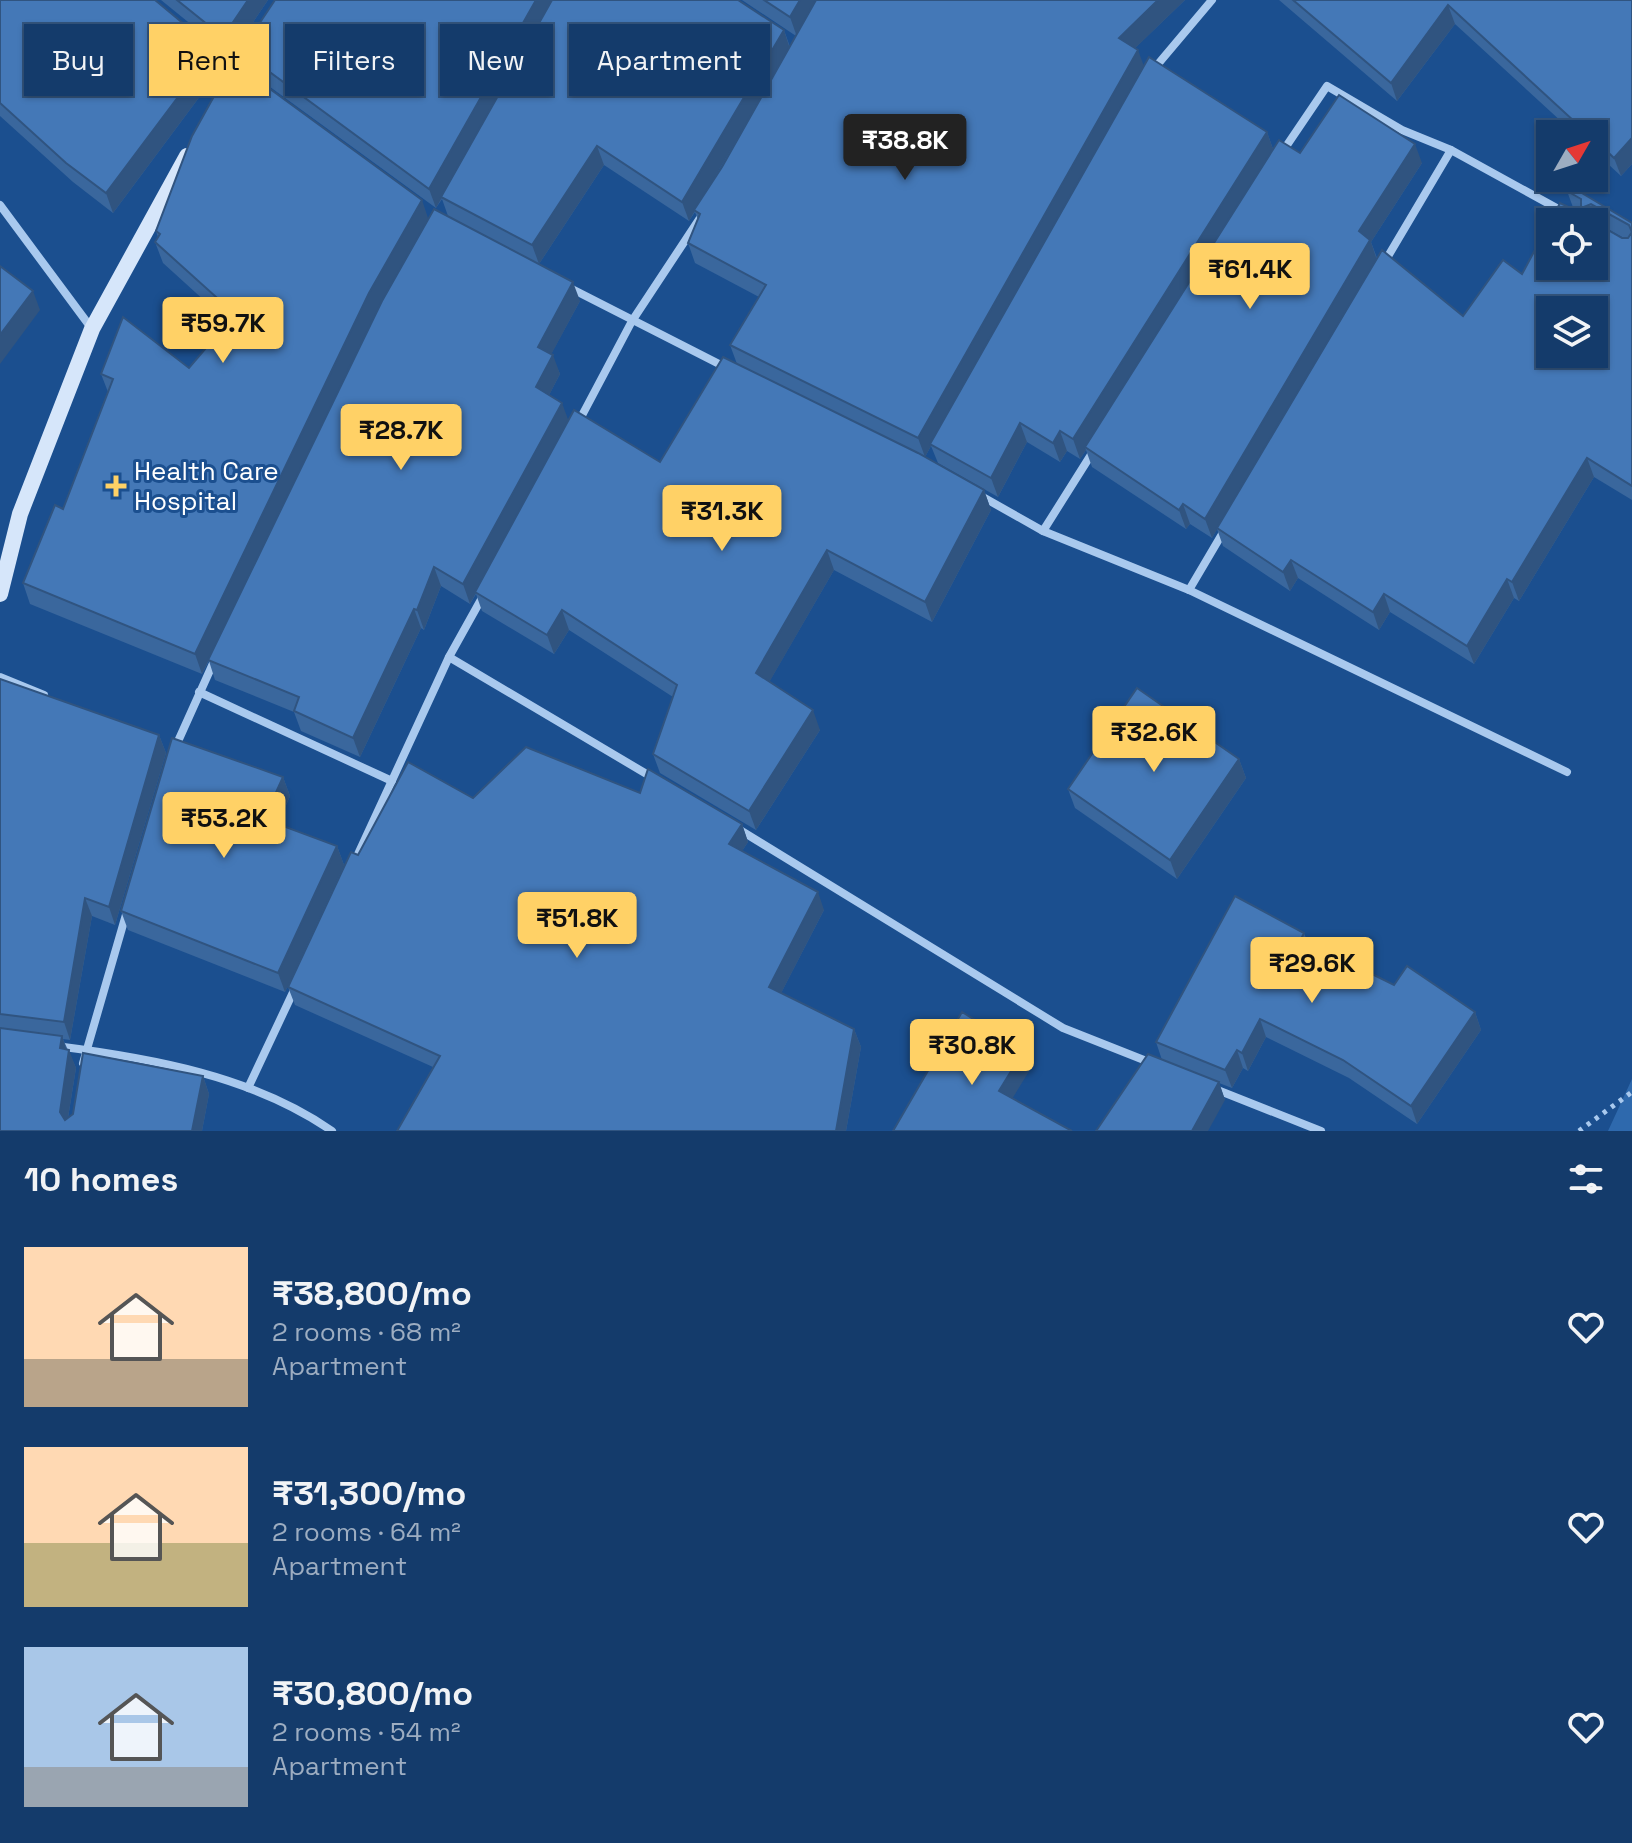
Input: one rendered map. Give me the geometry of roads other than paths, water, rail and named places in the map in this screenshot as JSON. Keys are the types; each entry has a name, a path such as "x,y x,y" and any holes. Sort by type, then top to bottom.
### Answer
{"street":[{"path":"1148,76 1212,0"},
{"path":"1274,164 1327,86 1402,130 1451,150 1557,208"},
{"path":"0,594 20,514 92,329 197,138"},
{"path":"1377,274 1451,150"},
{"path":"0,205 92,329"},
{"path":"576,426 632,321 706,208"},
{"path":"563,285 731,370"},
{"path":"1043,531 1100,439"},
{"path":"966,488 1043,531 1189,590 1567,772"},
{"path":"1189,590 1230,521"},
{"path":"346,879 449,657 487,589"},
{"path":"170,764 219,651"},
{"path":"449,657 664,784"},
{"path":"0,677 58,701"},
{"path":"199,692 392,781"},
{"path":"160,743 174,749"},
{"path":"732,824 1063,1028 1163,1068"},
{"path":"81,1077 130,899"},
{"path":"248,1088 300,976"},
{"path":"43,1044 202,1073 248,1088 306,1113 332,1131"},
{"path":"1206,1085 1321,1131"}],"place":[{"name":"Health Care Hospital","path":"116,486"}]}
